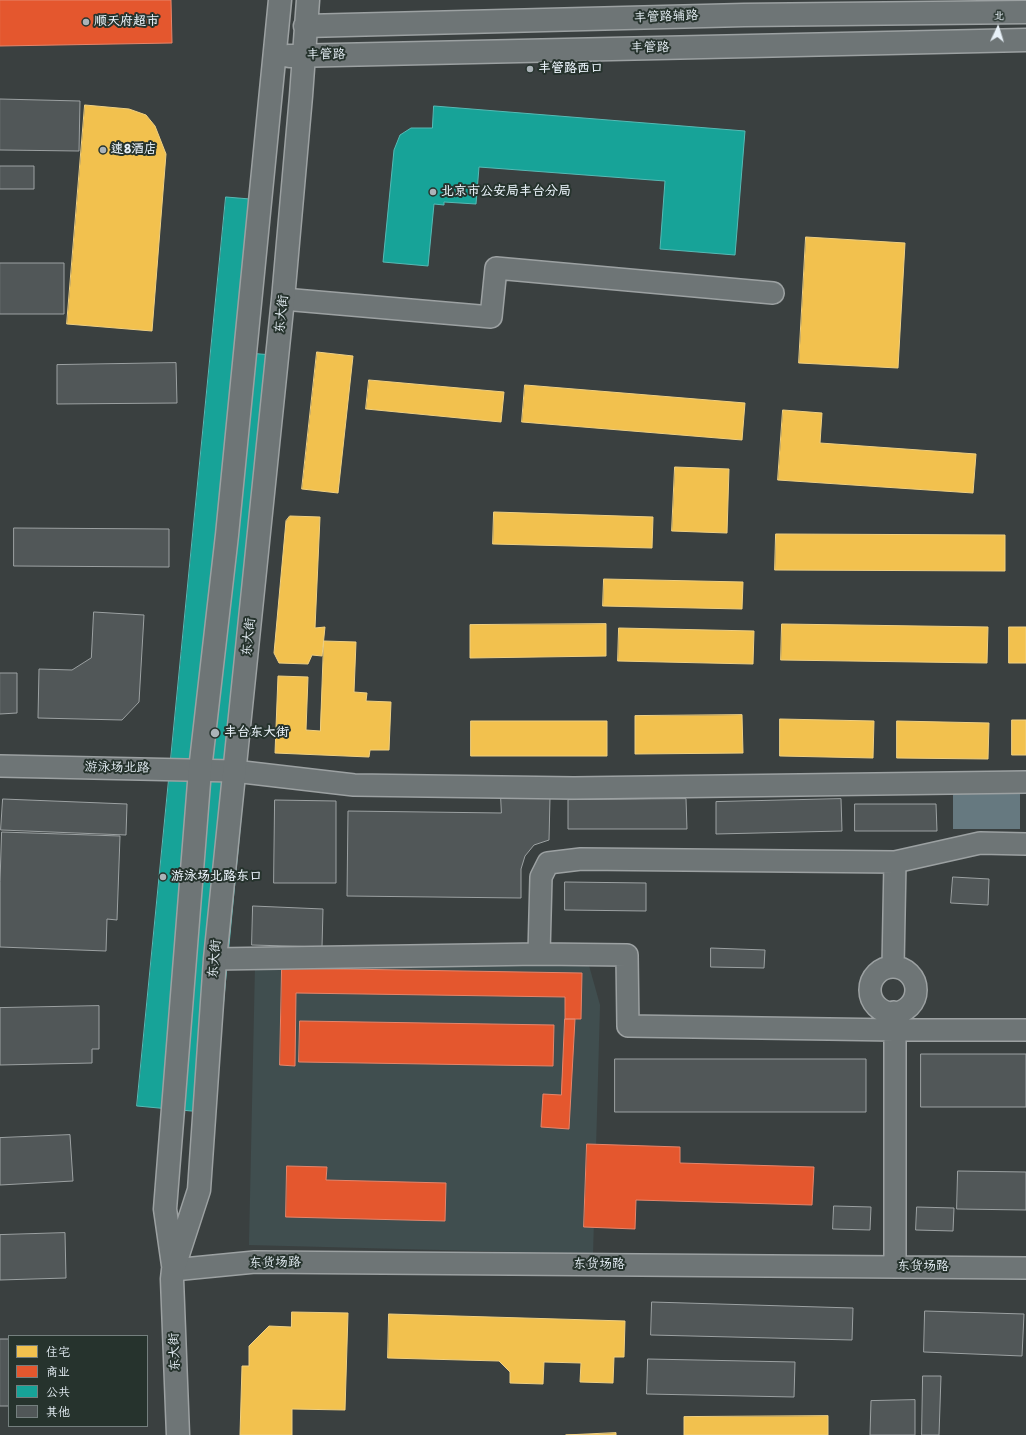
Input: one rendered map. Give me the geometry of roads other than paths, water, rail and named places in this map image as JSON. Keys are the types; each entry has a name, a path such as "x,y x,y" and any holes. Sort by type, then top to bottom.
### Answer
{"main road":[{"name":"东大街","path":"178,1435 173,1270 165,1209 200,770 227,535 280,0"},
{"name":"东大街","path":"173,1270 199,1190 214,959 283,299 308,0"},
{"name":"丰管路辅路","path":"306,26 744,15 1026,12"},
{"path":"744,15 809,44"},
{"name":"丰管路","path":"274,57 304,55 1026,40"}],"street":[{"path":"283,299 491,317 496,268 773,293"},
{"name":"游泳场北路","path":"0,766 234,771 354,785 566,788 1026,782"},
{"path":"539,954 541,877 548,863 581,859 895,862 980,843 1026,844"},
{"path":"893,967 895,862"},
{"path":"214,959 539,954 627,956 628,1026 894,1021 1026,1030"},
{"path":"894,1021 873,1001 870,987 872,980 876,975 882,970 893,967 903,969 910,974 914,980 916,988 912,1003 906,1009 899,1012 894,1021 895,1267"},
{"name":"东货场路","path":"173,1270 255,1262 1026,1268"}],"water":[{"path":"953,787 1020,787 1020,829 953,829"}],"place":[{"name":"顺天府超市","path":"86,22"},
{"name":"丰管路西口","path":"530,69"},
{"name":"速8酒店","path":"103,150"},
{"name":"北京市公安局丰台分局","path":"433,192"},
{"name":"丰台东大街","path":"215,733"},
{"name":"游泳场北路东口","path":"163,877"}]}
